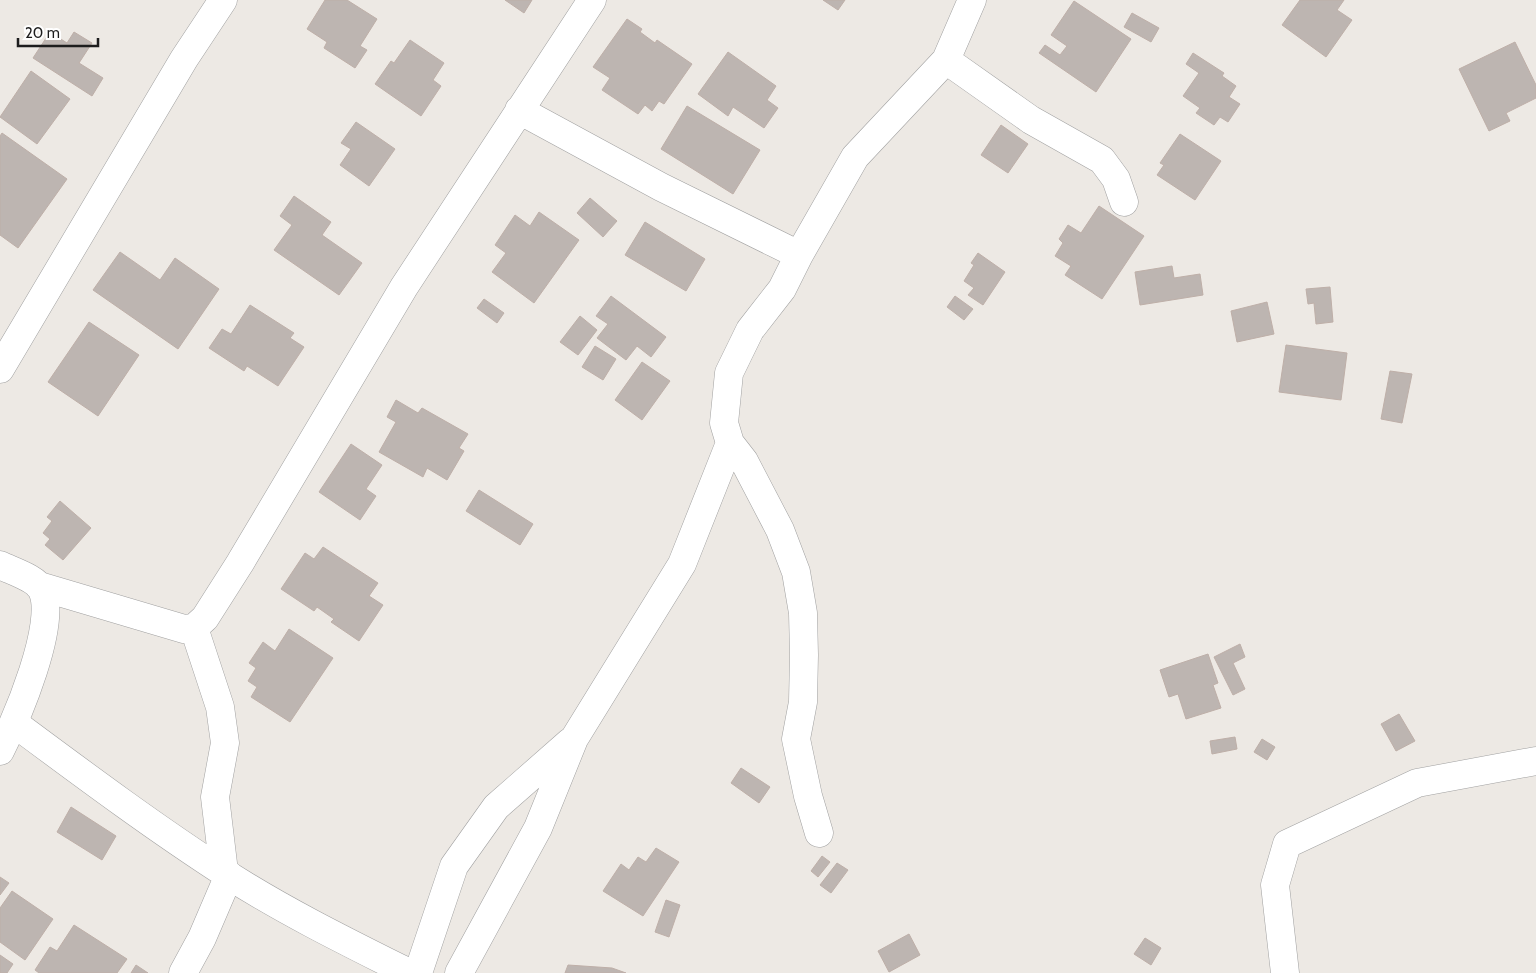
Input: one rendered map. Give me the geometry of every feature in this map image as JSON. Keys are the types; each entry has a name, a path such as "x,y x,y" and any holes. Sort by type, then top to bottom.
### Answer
{"street":[{"path":"0,369 184,59 223,0"},
{"path":"0,565 39,586 172,626 184,629 194,628 205,618 240,563 404,287 592,0"},
{"path":"819,833 808,796 796,738 803,702 804,655 802,613 796,572 780,530 744,461 730,443 724,423 729,373 750,330 782,290 799,255 855,158 946,60 972,0"},
{"path":"946,60 1031,120 1102,160 1116,179 1124,202"},
{"path":"519,110 661,188 799,255"},
{"path":"459,973 538,828 574,738 682,564 730,443"},
{"path":"0,751 14,723 42,644 45,607 44,596 39,586"},
{"path":"183,973 202,938 226,874 215,797 225,743 222,716 194,628"},
{"path":"14,723 226,874 319,929 408,973"},
{"path":"418,973 454,866 496,807 574,738"},
{"path":"1285,973 1275,885 1287,844 1417,783 1536,762"}],"building":[{"path":"325,0 347,0 377,19 360,46 367,50 355,68 324,48 327,42 307,29"},
{"path":"505,0 532,0 524,13"},
{"path":"823,0 845,0 838,10"},
{"path":"1300,0 1344,0 1337,10 1352,20 1326,57 1282,25"},
{"path":"1074,1 1131,39 1096,92 1039,53 1045,45 1060,55 1067,46 1051,35"},
{"path":"1132,13 1159,28 1151,42 1124,27"},
{"path":"627,19 642,29 640,32 655,43 657,40 692,64 664,104 659,101 652,111 645,105 638,114 602,90 610,78 593,67"},
{"path":"50,32 67,43 74,32 92,43 79,63 103,78 92,96 33,58"},
{"path":"410,40 444,63 433,80 441,86 421,116 375,84 391,61 394,63"},
{"path":"1515,42 1536,85 1536,98 1506,113 1510,121 1489,131 1459,69"},
{"path":"728,52 776,86 767,100 778,108 764,128 733,107 728,116 698,94"},
{"path":"1193,53 1224,73 1222,76 1236,86 1229,97 1240,104 1228,122 1220,117 1214,125 1196,113 1200,108 1183,96 1199,73 1186,64"},
{"path":"31,71 70,99 37,144 0,117"},
{"path":"687,106 760,150 733,194 661,149"},
{"path":"356,122 395,149 369,186 340,165 351,149 341,143"},
{"path":"1001,125 1028,144 1008,173 981,155"},
{"path":"2,133 67,179 18,248 0,235 0,136"},
{"path":"1180,134 1221,161 1195,200 1157,175 1164,165 1160,163"},
{"path":"294,196 331,222 322,235 362,263 339,295 274,250 292,225 280,216"},
{"path":"590,198 617,221 603,237 577,213"},
{"path":"1099,206 1144,236 1102,299 1065,275 1071,266 1055,256 1063,243 1059,239 1068,225 1081,233"},
{"path":"539,212 579,240 534,303 492,272 506,253 495,245 515,215 530,226"},
{"path":"645,222 705,259 686,291 625,255"},
{"path":"120,252 160,280 175,258 219,289 178,349 93,290"},
{"path":"978,253 1005,272 983,305 968,295 974,288 964,281 974,265 971,263"},
{"path":"1172,266 1174,278 1200,274 1203,295 1140,305 1135,272"},
{"path":"1330,287 1333,322 1316,324 1314,303 1308,304 1306,289"},
{"path":"611,296 666,337 651,357 637,346 626,360 597,338 608,324 596,316"},
{"path":"955,296 973,309 964,320 947,307"},
{"path":"484,299 504,313 497,323 477,308"},
{"path":"1267,302 1274,334 1237,342 1231,311"},
{"path":"250,305 294,333 290,338 304,347 278,386 247,366 244,371 209,348 222,329 231,334"},
{"path":"580,316 597,330 578,355 560,342"},
{"path":"89,322 139,355 98,416 48,382"},
{"path":"1286,345 1347,353 1341,400 1279,392"},
{"path":"595,346 616,359 603,380 582,367"},
{"path":"642,362 670,381 642,420 615,400"},
{"path":"1390,371 1412,374 1402,423 1381,419"},
{"path":"396,400 418,413 422,408 468,434 459,448 464,451 447,480 427,468 423,477 379,452 396,422 387,417"},
{"path":"351,444 382,465 366,489 376,496 360,520 319,492"},
{"path":"479,490 533,524 520,545 466,511"},
{"path":"60,501 91,528 63,560 45,545 50,539 43,533 52,521 47,517"},
{"path":"323,547 378,583 369,596 383,605 359,641 331,622 334,619 317,607 314,611 281,589 305,553 314,559"},
{"path":"289,629 333,658 290,722 251,697 257,687 248,681 256,668 249,663 263,642 275,651"},
{"path":"1240,644 1245,657 1233,663 1245,689 1233,695 1214,657"},
{"path":"1208,654 1218,683 1213,685 1221,708 1186,719 1178,694 1169,697 1160,670"},
{"path":"1399,714 1415,741 1396,751 1381,724"},
{"path":"1235,737 1237,749 1212,754 1210,741"},
{"path":"1262,739 1275,747 1267,760 1254,752"},
{"path":"741,768 770,787 759,803 731,783"},
{"path":"71,807 116,836 102,860 57,832"},
{"path":"656,848 679,862 643,916 603,891 621,864 629,870 638,857 646,862"},
{"path":"822,856 830,862 818,877 811,871"},
{"path":"837,863 848,870 831,893 820,885"},
{"path":"0,877 9,883 0,895"},
{"path":"12,891 53,919 25,960 0,942 0,908"},
{"path":"666,900 680,905 669,937 655,932"},
{"path":"74,925 127,959 117,973 39,973 35,970 50,947 57,951"},
{"path":"909,934 920,955 889,972 878,951"},
{"path":"1145,938 1161,948 1151,965 1134,954"},
{"path":"0,955 13,964 7,973 0,973"},
{"path":"136,965 148,973 131,973"},
{"path":"568,965 612,968 626,973 565,973"}]}
